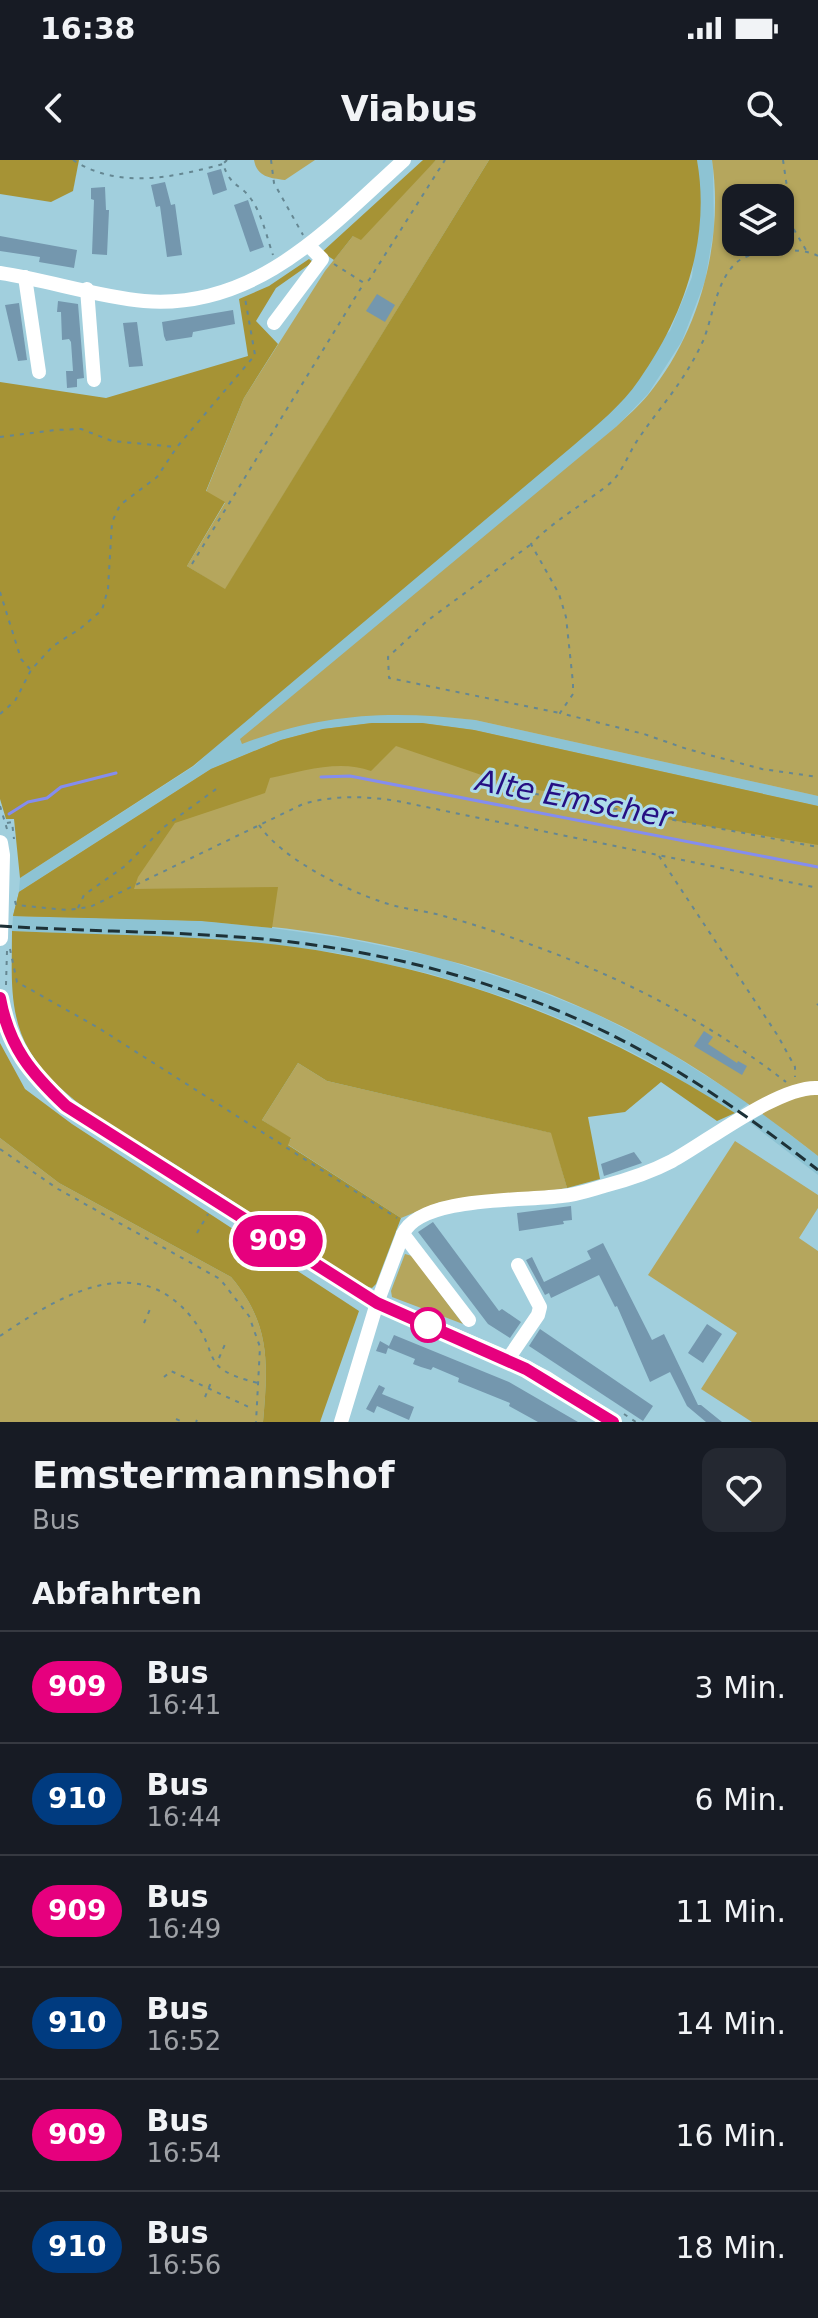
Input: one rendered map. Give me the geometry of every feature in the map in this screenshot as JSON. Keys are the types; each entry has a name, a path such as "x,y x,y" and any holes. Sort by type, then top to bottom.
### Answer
{"main road":[{"path":"0,843 3,936"},
{"path":"4,995 13,1041 29,1069 66,1106 377,1303 508,1359 545,1378 613,1422"}],"street":[{"path":"0,273 141,301 198,298 242,284 278,267 309,246 404,160"},
{"path":"274,323 322,259 309,246"},
{"path":"25,277 39,372"},
{"path":"87,289 94,380"},
{"path":"341,1422 401,1227 439,1208 565,1196 645,1173 796,1090 818,1088"},
{"path":"401,1227 469,1320"},
{"path":"508,1359 538,1315 540,1307 518,1265"}],"path":[{"path":"73,160 90,171 126,178 175,177 223,164 227,160"},
{"path":"271,160 274,183 309,246"},
{"path":"192,564 364,283 369,280 445,160"},
{"path":"783,160 793,228 807,250 818,256"},
{"path":"223,164 232,184 251,199 278,267"},
{"path":"807,250 756,253 734,264 724,279 697,353 617,476 414,631 388,657 389,678 560,713 762,769 818,777"},
{"path":"322,259 364,283"},
{"path":"0,714 15,701 31,670 53,646 102,610 108,589 111,532 120,505 157,477 177,447 255,355 242,284"},
{"path":"0,438 81,429 112,441 177,447"},
{"path":"531,544 559,594 566,617 573,694 560,713"},
{"path":"0,592 21,659 31,670"},
{"path":"78,909 84,895 125,866 164,827 219,787"},
{"path":"525,792 818,847"},
{"path":"16,905 78,909 102,902 315,800 373,797 818,888"},
{"path":"0,806 6,824"},
{"path":"259,825 280,847 357,892 384,903 435,914 503,935 615,979 752,1056 796,1090"},
{"path":"659,856 778,1036 795,1067 796,1090"},
{"path":"3,936 4,995"},
{"path":"3,936 17,982 97,1027 401,1227"},
{"path":"0,1149 58,1189 220,1279 249,1316 260,1347 256,1422"},
{"path":"197,1233 210,1211"},
{"path":"0,1336 50,1304 81,1290 108,1282 131,1281 154,1288 177,1302 194,1320 215,1364 227,1374 259,1383"},
{"path":"144,1323 151,1307"},
{"path":"219,1358 226,1342"},
{"path":"164,1377 171,1371 253,1409"},
{"path":"205,1397 212,1380"},
{"path":"176,1419 183,1422"}],"shaded area":[{"path":"0,160 79,160 73,191 51,202 0,194"},
{"path":"254,160 315,160 285,180 261,173"},
{"path":"423,160 436,160 361,240 353,236 334,260 322,252"},
{"path":"436,160 489,160 225,590 187,566 225,503 206,492 244,398 325,271 353,236"},
{"path":"489,160 697,160 700,219 690,276 669,330 639,380 591,430 193,766 20,878 14,819 6,819 0,799 0,382 106,398 248,356 239,299 269,286 309,259 313,262 276,288 256,321 278,344 244,398 206,491 225,502 187,566 225,589"},
{"path":"697,160 712,160 713,169 714,229 705,281 682,341 648,394 617,426 243,743 277,730 322,719 372,714 422,714 475,720 818,796 818,806 474,730 422,723 372,723 323,729 281,740 211,769 19,892 20,878 194,766 670,331 692,277 700,196"},
{"path":"712,160 818,160 818,796 475,720 444,717 385,715 329,720 242,744 240,739 617,426 648,395 682,343 694,314 711,253 714,222"},
{"path":"372,723 422,723 474,730 818,806 818,1156 710,1078 654,1043 548,993 451,961 352,938 301,930 177,920 13,916 19,892 211,769 281,740 323,729"},
{"path":"372,723 422,723 474,730 818,806 818,845 654,817 595,801 508,784 396,746 371,771 334,766 270,778 265,793 175,823 138,877 134,889 278,887 272,928 202,921 13,916 19,892 211,769 281,740 323,729"},
{"path":"13,916 202,921 343,938 437,957 524,985 594,1013 659,1046 749,1103 735,1113 647,1060 585,1029 516,1001 431,974 337,953 273,945 12,931"},
{"path":"12,931 258,943 298,947 392,965 495,995 545,1014 641,1058 735,1113 717,1121 661,1082 625,1112 588,1117 600,1179 567,1188 551,1133 327,1081 298,1063 262,1120 291,1138 288,1145 401,1218 372,1288 95,1115 57,1085 29,1050 17,1022 12,977"},
{"path":"0,1043 25,1089 72,1124 359,1311 320,1422 263,1422 266,1381 264,1345 254,1311 231,1277 59,1183 0,1138"},
{"path":"298,1063 327,1081 552,1133 567,1188 510,1197 440,1202 401,1218 287,1144 291,1139 262,1120"},
{"path":"763,1114 818,1156 818,1175 749,1122"},
{"path":"0,1138 59,1183 231,1277 254,1311 264,1345 266,1381 263,1422 0,1422"},
{"path":"735,1141 818,1195 818,1208 799,1238 818,1251 818,1422 752,1422 701,1389 737,1333 648,1275"},
{"path":"405,1254 412,1256 463,1324 392,1297 391,1291"}],"building":[{"path":"221,169 227,190 213,195 207,173"},
{"path":"165,182 171,205 175,204 182,255 167,257 160,206 156,207 151,185"},
{"path":"105,187 106,210 109,210 107,255 92,254 94,200 91,199 91,188"},
{"path":"248,200 264,247 250,252 234,205"},
{"path":"0,236 77,250 74,268 39,262 40,257 0,251"},
{"path":"377,294 395,305 385,322 366,311"},
{"path":"58,301 78,304 84,378 77,379 77,387 67,388 66,371 73,371 71,342 69,339 62,340"},
{"path":"19,303 27,360 18,361 5,305"},
{"path":"233,310 235,324 166,341 162,322"},
{"path":"137,322 143,366 129,367 123,323"},
{"path":"704,1031 713,1037 708,1044 747,1066 742,1075 694,1046"},
{"path":"634,1152 642,1163 604,1176 601,1164"},
{"path":"571,1206 572,1220 563,1221 564,1224 519,1231 517,1213"},
{"path":"433,1222 499,1311 502,1309 521,1322 510,1338 488,1324 418,1232"},
{"path":"603,1243 652,1340 664,1334 698,1405 722,1422 706,1422 687,1406 670,1372 650,1382 617,1306 599,1275 551,1298 549,1293 545,1295 526,1260 532,1257 544,1282 591,1259 587,1251"},
{"path":"707,1324 722,1334 703,1363 688,1353"},
{"path":"540,1329 653,1406 643,1421 529,1346"},
{"path":"394,1335 509,1382 578,1422 538,1422 509,1406 510,1403 458,1382 459,1378 433,1367 431,1370 413,1364 415,1359 388,1348 386,1354 376,1351 380,1341 389,1346"},
{"path":"379,1385 385,1388 382,1394 414,1407 409,1420 377,1406 374,1413 366,1409"}],"waterway":[{"name":"Alte Emscher","path":"9,814 28,802 47,798 61,787 116,773"},
{"name":"Alte Emscher","path":"321,777 350,776 818,867"}],"railway":[{"path":"0,926 273,940 371,955 469,979 564,1013 653,1057 737,1110 818,1170"}],"bus line":[{"name":"909","path":"0,998 13,1041 29,1069 66,1106 377,1303 508,1359 545,1378 613,1422"}]}
